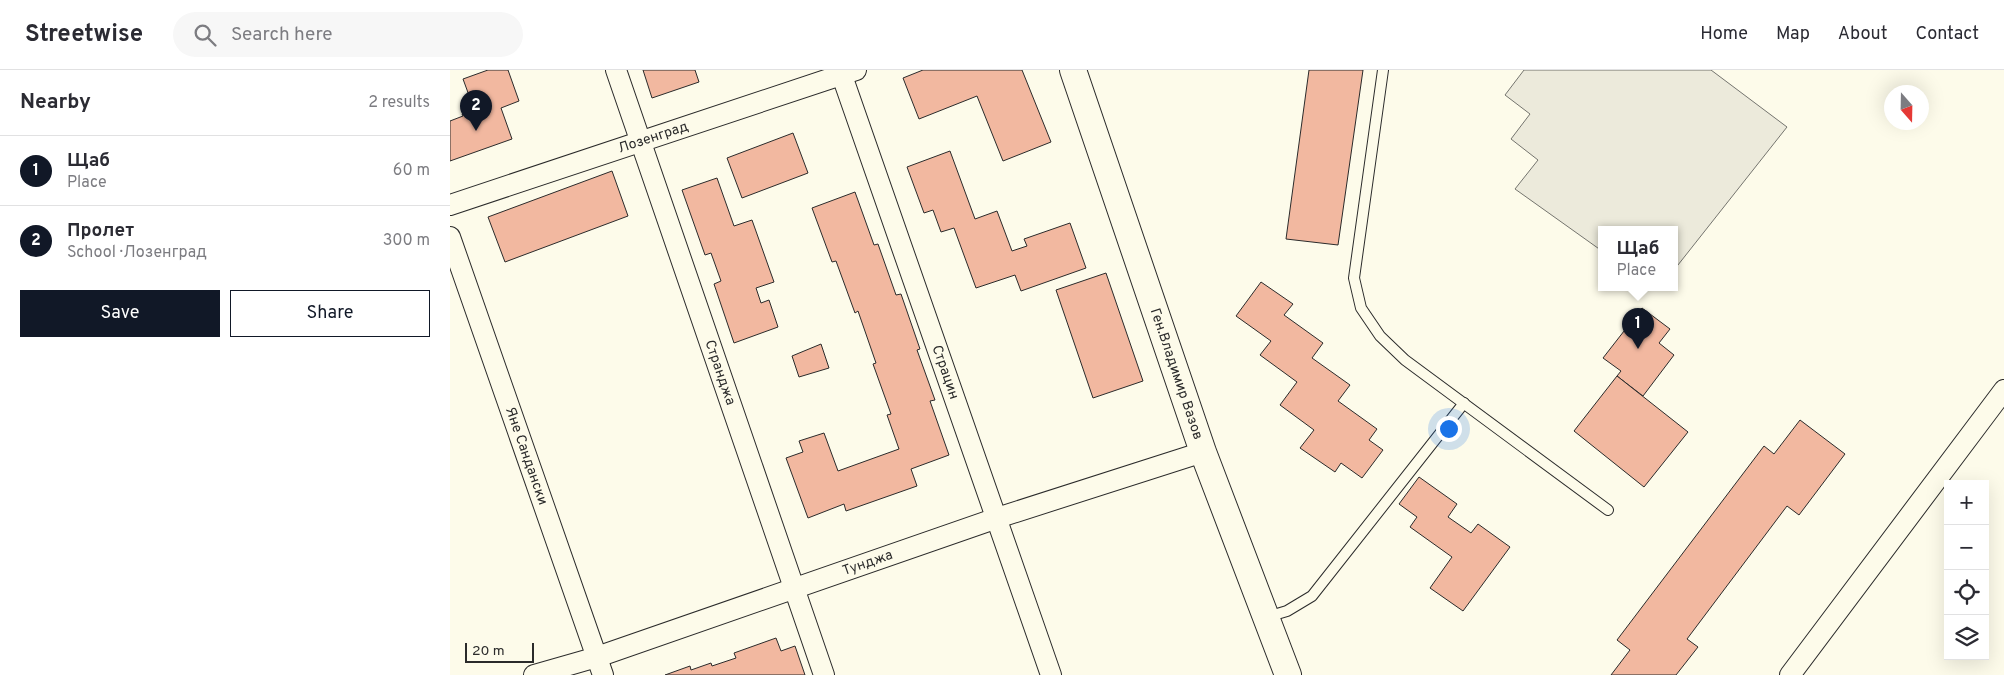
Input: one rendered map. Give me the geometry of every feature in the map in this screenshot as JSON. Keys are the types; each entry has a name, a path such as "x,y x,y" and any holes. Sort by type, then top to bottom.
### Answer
{"street":[{"name":"Странджа","path":"616,70 824,675"},
{"name":"Ген.Владимир Вазов","path":"1073,70 1203,452 1288,675"},
{"name":"Лозенград","path":"450,205 846,72"},
{"name":"Страцин","path":"846,72 1051,675"},
{"name":"Яне Сандански","path":"450,237 600,666"},
{"path":"1790,675 2004,390"},
{"name":"Тунджа","path":"534,675 600,666 794,589 997,518 1203,452"}],"lane":[{"path":"1383,70 1354,278 1361,308 1380,336 1405,360 1608,510"},
{"path":"1266,618 1287,611 1312,596 1464,403"}],"shaded area":[{"path":"1524,70 1711,70 1787,127 1678,265 1678,226 1598,226 1598,248 1515,189 1538,160 1511,139 1530,114 1505,95"}],"building":[{"path":"488,70 508,70 519,101 501,108 512,139 450,161 450,121 474,109 463,79"},
{"path":"643,70 695,70 699,82 652,98"},
{"path":"923,70 1022,70 1051,142 1003,161 977,96 919,119 903,78"},
{"path":"1309,70 1363,70 1338,245 1286,239"},
{"path":"793,133 808,173 742,198 727,158"},
{"path":"950,151 975,219 997,211 1012,251 1027,246 1024,239 1070,223 1086,268 1021,291 1015,275 976,288 954,228 941,232 933,210 924,213 907,167"},
{"path":"612,171 628,216 505,262 488,217"},
{"path":"717,178 734,226 752,220 774,282 756,288 761,303 769,300 778,327 734,343 714,284 721,281 711,253 705,255 682,190"},
{"path":"855,192 874,245 878,244 896,295 901,294 920,349 917,350 935,400 930,401 949,455 911,469 917,486 846,511 844,504 808,518 786,458 803,452 799,441 824,433 838,471 899,449 887,415 891,414 873,364 876,363 858,311 855,313 836,261 832,262 812,208"},
{"path":"1106,273 1143,381 1093,398 1056,290"},
{"path":"1261,282 1293,304 1284,315 1323,343 1312,358 1350,385 1338,401 1377,429 1369,440 1383,450 1362,478 1341,463 1335,472 1300,448 1314,430 1280,405 1297,382 1260,355 1271,341 1236,316"},
{"path":"1642,308 1670,329 1659,343 1674,355 1643,396 1617,376 1621,371 1603,358"},
{"path":"821,344 829,368 799,377 792,356"},
{"path":"1617,376 1688,432 1644,487 1574,431"},
{"path":"1800,420 1845,454 1799,515 1787,506 1687,639 1698,647 1676,675 1611,675 1630,650 1617,640 1764,446 1774,454"},
{"path":"1419,477 1457,504 1448,517 1471,533 1478,524 1510,547 1463,611 1430,588 1452,557 1410,527 1417,517 1399,504"},
{"path":"776,638 781,651 795,646 805,675 665,675 690,666 691,670 711,663 712,666 736,658 734,653"}],"place":[{"name":"Пролет","path":"476,131"},
{"name":"Щаб","path":"1638,349"}]}
